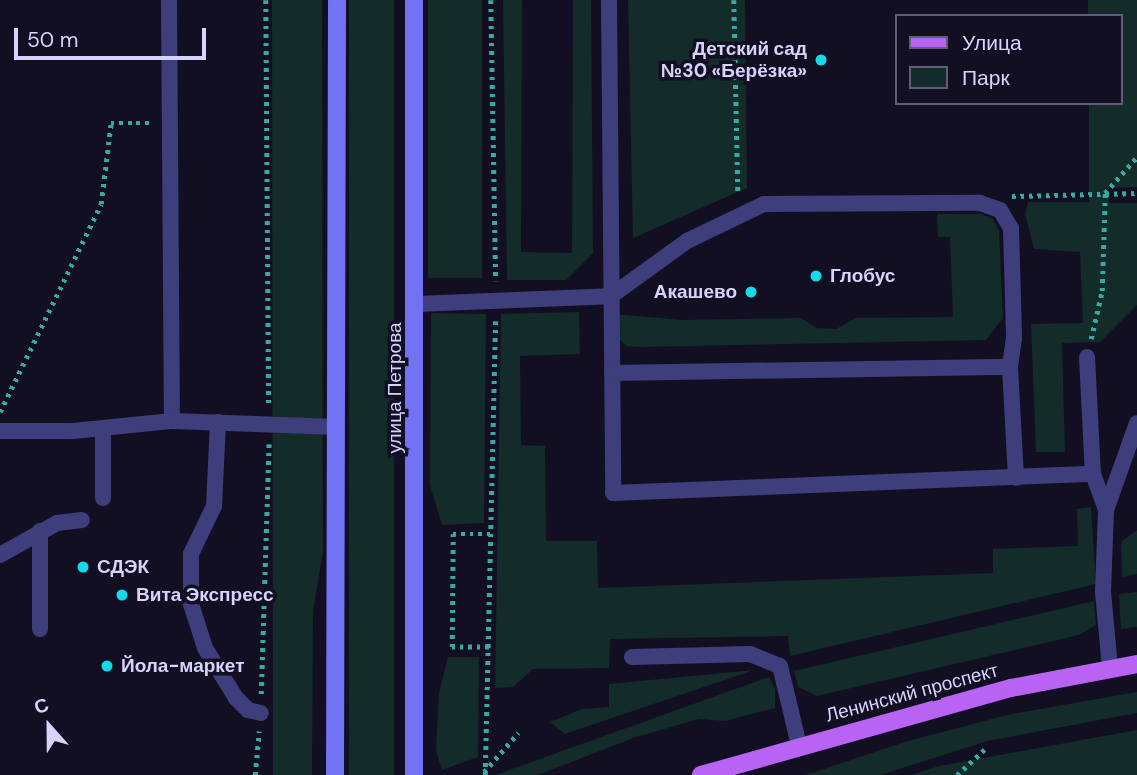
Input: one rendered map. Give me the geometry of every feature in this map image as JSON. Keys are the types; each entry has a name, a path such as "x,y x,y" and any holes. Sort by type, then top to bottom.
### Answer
{"main road":[{"path":"335,775 337,0"},
{"name":"улица Петрова","path":"414,0 414,775"},
{"name":"Ленинский проспект","path":"701,775 799,745 1011,688 1137,664"}],"lane":[{"path":"169,0 172,421"},
{"path":"609,0 613,493 1093,474"},
{"path":"415,304 611,296 648,265 764,204 980,203 1000,210 1011,228 1014,338 1010,367 1016,478"},
{"path":"1087,357 1093,474 1106,510"},
{"path":"612,373 1010,367"},
{"path":"0,430 103,428 172,421 336,427"},
{"path":"218,422 214,506 200,528 191,554 191,604 205,648 236,698 248,710 261,713"},
{"path":"1110,668 1103,592 1106,510 1137,423"},
{"path":"103,428 103,498"},
{"path":"0,555 40,531 82,520"},
{"path":"40,531 40,629"},
{"path":"632,657 750,654 780,666 799,745"}],"path":[{"path":"255,775 261,713 270,425 266,0"},
{"path":"485,774 496,301 491,0"},
{"path":"734,0 739,216"},
{"path":"0,413 101,204 111,123 170,123"},
{"path":"1087,357 1102,291 1105,193 1137,157"},
{"path":"980,203 1024,194 1137,193"},
{"path":"489,647 452,647 453,534 492,534"},
{"path":"485,774 518,733"},
{"path":"957,775 985,749"}],"green space":[{"path":"272,0 322,0 323,552 313,612 312,775 273,775"},
{"path":"349,0 394,0 394,775 349,775"},
{"path":"428,0 482,0 482,278 428,278"},
{"path":"503,0 522,0 521,252 572,253 573,0 591,0 593,253 566,280 507,280"},
{"path":"628,0 745,0 747,188 633,238"},
{"path":"1088,0 1137,0 1137,187 1109,188 1109,203 1137,203 1137,305 1100,342 1062,343 1065,452 1036,452 1031,324 1083,323 1080,252 1034,249 1025,214 1028,202 1089,202 1089,105 1123,105 1123,14 1088,14"},
{"path":"937,214 981,214 993,219 999,231 1003,318 986,340 640,347 626,346 614,333 614,314 682,320 801,318 817,328 836,329 856,318 953,317 950,237 938,237"},
{"path":"579,312 580,354 520,356 521,445 545,446 546,541 597,541 598,588 993,573 993,549 1078,546 1077,509 1091,507 1096,584 790,656 788,636 610,639 609,668 533,669 513,687 495,688 501,314"},
{"path":"431,313 486,314 484,523 442,525 430,485"},
{"path":"1137,530 1137,574 1122,577 1121,542"},
{"path":"1137,592 1137,627 1121,629 1119,594"},
{"path":"1094,601 1096,625 1079,635 817,696 798,687 794,671"},
{"path":"448,657 479,657 478,757 442,770 436,751 439,693"},
{"path":"754,670 565,734 550,722 582,709 609,707 609,684"},
{"path":"769,677 775,689 775,708 725,721 699,719 636,737 538,775 495,775"},
{"path":"1137,692 1137,713 987,741 881,775 806,775 908,741 1011,714"},
{"path":"1137,730 1137,775 911,775 939,766"}],"place":[{"name":"Детский сад №30 «Берёзка»","path":"821,60"},
{"name":"Глобус","path":"816,276"},
{"name":"Акашево","path":"751,292"},
{"name":"СДЭК","path":"83,567"},
{"name":"Вита Экспресс","path":"122,595"},
{"name":"Йола-маркет","path":"107,666"}]}
